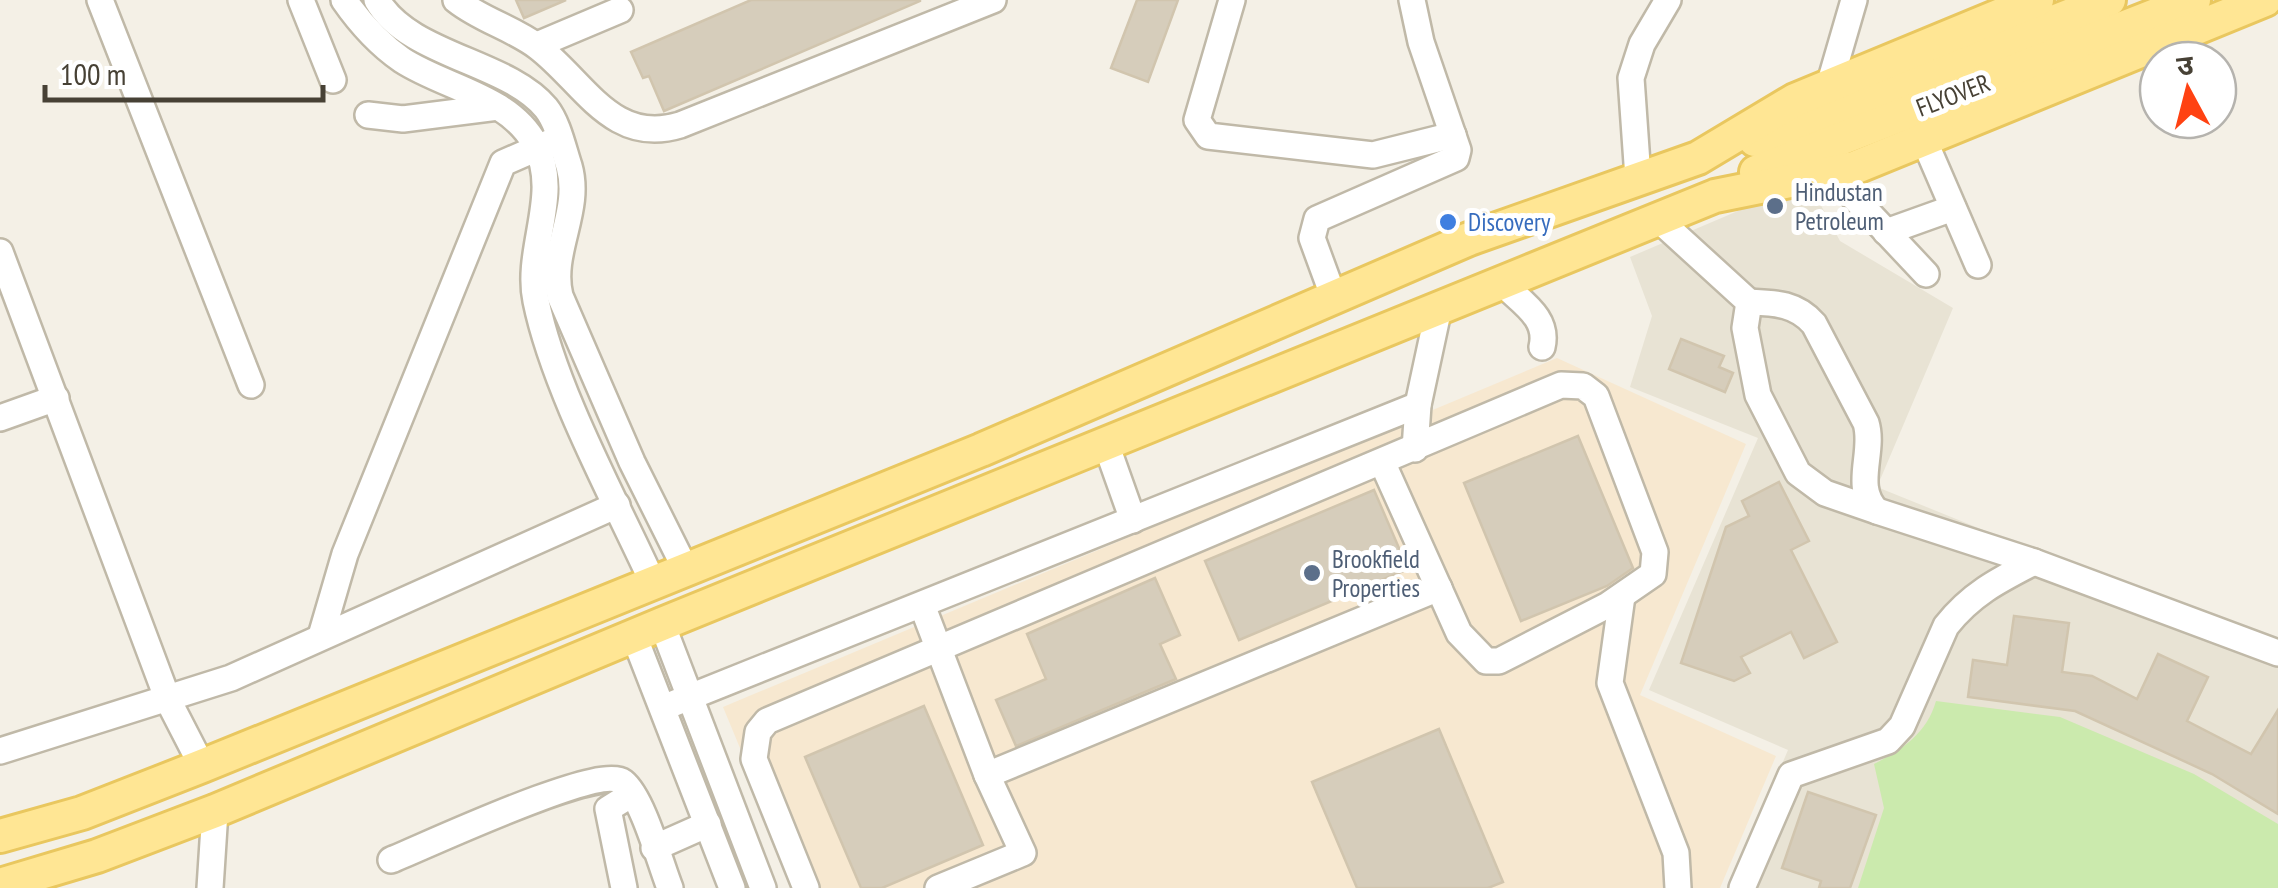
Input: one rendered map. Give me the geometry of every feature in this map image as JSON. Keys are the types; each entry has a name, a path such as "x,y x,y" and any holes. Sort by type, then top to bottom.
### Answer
{"main road":[{"path":"0,836 82,813 202,766 981,450 1469,239 1698,158 1795,100 1848,107 2037,0"},
{"name":"FLYOVER","path":"1715,196 1848,107 2109,0"},
{"name":"FLYOVER","path":"1848,107 2194,0"},
{"path":"0,886 97,856 215,811 648,630 1438,312 1715,196 1831,173 1924,140 2265,0"},
{"path":"82,813 97,856"}],"street":[{"path":"100,0 251,386"},
{"path":"301,0 333,80"},
{"path":"344,0 360,22 404,61 498,107 548,142 573,184 573,209 558,272 560,296 632,462 685,568"},
{"path":"377,0 405,27 532,95 552,117 533,265 536,304 603,474 652,583"},
{"path":"456,0 537,46 613,120 647,131 664,130 994,0"},
{"path":"1232,0 1197,120 1208,136 1374,155 1453,136"},
{"path":"1334,298 1312,238 1317,219 1450,164 1458,150 1421,42 1412,0"},
{"path":"1638,178 1631,78 1642,44 1668,0"},
{"path":"1848,107 1854,0"},
{"path":"537,46 620,10"},
{"path":"368,115 402,119 498,107"},
{"path":"1924,140 1978,265"},
{"path":"321,636 345,554 503,164 548,142"},
{"path":"1831,173 1926,274"},
{"path":"1886,232 1953,208"},
{"path":"1658,219 1749,302 1782,304 1804,312 1818,330 1866,422 1871,438 1865,491 1877,511"},
{"path":"0,252 168,700 202,766"},
{"path":"1502,284 1541,321 1546,331 1542,347"},
{"path":"1749,302 1745,328 1758,395 1798,473 1825,494 2034,562 2278,653"},
{"path":"1415,449 1418,405 1438,312"},
{"path":"806,888 754,760 758,732 767,722 1383,464 1561,384 1582,386 1596,396 1655,552 1653,574 1622,596 1499,660 1486,661 1459,633 1383,464"},
{"path":"0,418 56,398"},
{"path":"665,707 1418,405"},
{"path":"1106,444 1133,520"},
{"path":"603,474 632,462"},
{"path":"0,751 231,678 617,505"},
{"path":"1742,888 1791,776 1888,742 1902,726 1946,626 1957,612 1976,592 2034,562"},
{"path":"987,774 1439,588"},
{"path":"1622,596 1610,683 1676,852 1678,888"},
{"path":"922,605 1022,853 938,888"},
{"path":"648,630 691,698 762,888"},
{"path":"648,630 665,707 732,888"},
{"path":"391,860 591,778 617,779 632,794 670,888"},
{"path":"624,888 608,809 632,794"},
{"path":"210,888 215,811"},
{"path":"654,848 708,824"},
{"path":"996,864 1007,888"}],"shaded area":[{"path":"1808,181 1840,241 1953,308 1877,487 2278,649 2278,888 1729,888 1788,750 1649,690 1758,438 1630,387 1652,316 1630,257"},
{"path":"1557,358 1746,444 1640,695 1776,756 1720,888 798,888 723,707"}],"green space":[{"path":"1936,701 2060,717 2194,774 2278,824 2278,888 1858,888 1884,808 1874,764 1912,739 1927,722"}],"building":[{"path":"516,0 566,0 524,18"},
{"path":"751,0 920,1 664,111 649,76 643,78 631,52"},
{"path":"1137,0 1178,0 1148,82 1111,68"},
{"path":"1681,339 1724,356 1719,367 1733,373 1725,392 1669,369"},
{"path":"1578,436 1633,568 1607,586 1521,621 1464,483"},
{"path":"1779,482 1809,541 1791,550 1837,642 1804,658 1791,632 1741,657 1750,673 1734,681 1681,663 1726,527 1749,516 1742,501"},
{"path":"1374,490 1408,569 1239,640 1205,561"},
{"path":"1155,578 1180,635 1160,644 1176,679 1016,746 996,700 1046,679 1027,634"},
{"path":"2014,616 2069,623 2062,672 2092,676 2137,699 2158,654 2208,677 2187,721 2251,754 2278,710 2278,814 2212,774 2075,711 1968,697 1973,660 2007,665"},
{"path":"924,706 983,845 882,888 861,888 805,757"},
{"path":"1439,729 1503,882 1488,888 1357,888 1312,782"},
{"path":"1808,792 1876,815 1850,888 1819,888 1821,881 1782,868"}],"place":[{"name":"Hindustan Petroleum","path":"1775,206"},
{"name":"Discovery","path":"1448,222"},
{"name":"Brookfield Properties","path":"1312,573"}]}
